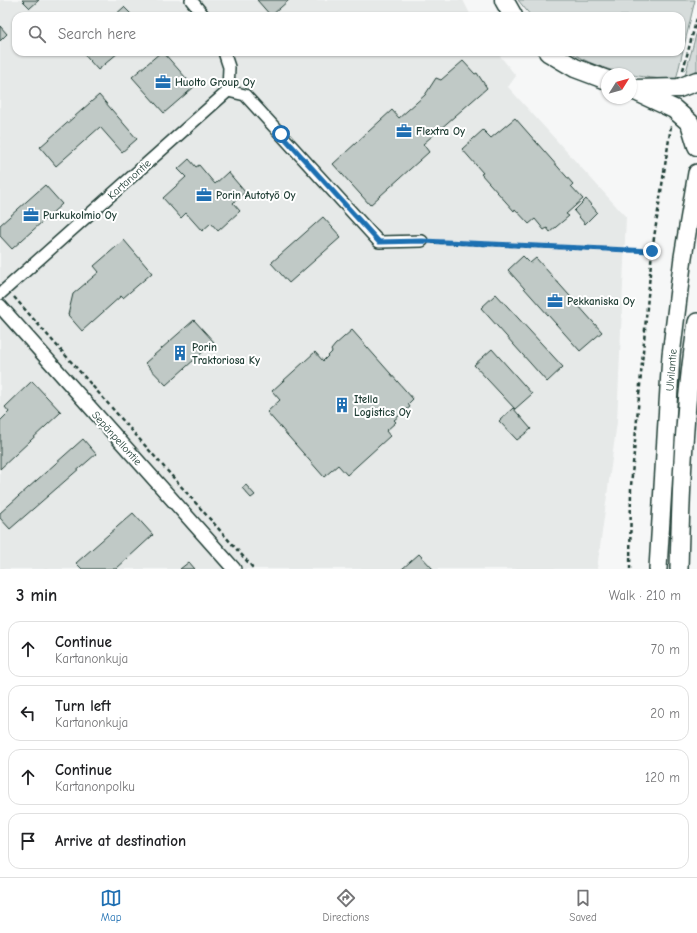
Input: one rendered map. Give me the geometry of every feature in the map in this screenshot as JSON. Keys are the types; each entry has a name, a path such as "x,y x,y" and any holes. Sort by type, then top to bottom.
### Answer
{"highway":[{"path":"504,0 511,12"},
{"path":"554,56 574,68 601,78"},
{"path":"637,89 679,88 697,81"},
{"path":"637,92 674,109 690,123 697,146"}],"main road":[{"name":"Ulvilantie","path":"658,569 671,355 683,256 697,173"},
{"name":"Ulvilantie","path":"679,569 681,509 691,359 697,322"}],"street":[{"path":"191,0 201,12"},
{"path":"225,56 228,67 228,91 245,95 379,242 422,241"},
{"name":"Kartanontie","path":"3,291 228,91"},
{"name":"Sepänpellontie","path":"0,306 234,569"}],"path":[{"path":"679,88 697,18"},
{"path":"630,569 631,486 652,251 674,109"},
{"path":"422,241 652,251"},
{"path":"3,291 254,569"}],"shaded area":[{"path":"0,0 463,0 469,12 12,12 12,56 500,56 516,76 508,87 626,217 617,422 597,569 0,569"},
{"path":"518,0 695,0 685,42 685,12 528,12"},
{"path":"697,31 697,73 684,79"},
{"path":"577,56 682,56 676,80 637,76 637,68 605,68"}],"building":[{"path":"22,0 39,0 30,8"},
{"path":"257,0 289,0 276,12 268,12"},
{"path":"124,7 129,12 118,12"},
{"path":"0,26 7,34 0,41"},
{"path":"86,56 114,56 98,70"},
{"name":"Huolto Group Oy","path":"156,56 167,56 194,87 164,113 132,77"},
{"name":"Flextra Oy","path":"463,61 475,74 477,73 487,88 423,144 429,152 370,205 333,164 392,110 399,118 425,95 436,78 441,80"},
{"path":"99,95 137,139 122,152 100,127 56,166 40,147"},
{"path":"515,118 573,184 571,186 583,199 566,214 569,216 550,232 547,228 544,230 535,219 529,224 515,209 514,211 481,174 483,173 462,149 483,130 491,138"},
{"name":"Porin Autotyö Oy","path":"189,159 196,167 199,165 215,184 228,172 245,192 233,203 240,211 218,231 211,223 202,231 186,213 181,218 163,198 186,177 178,169"},
{"name":"Purkukolmio Oy","path":"45,185 62,204 12,249 0,236 0,225"},
{"path":"586,199 597,212 585,224 574,211"},
{"path":"323,217 341,237 289,283 271,263"},
{"path":"124,240 152,273 123,298 121,296 82,331 68,315 73,294 99,272 94,266"},
{"name":"Pekkaniska Oy","path":"523,256 530,263 536,258 602,332 580,351 508,270"},
{"path":"496,294 563,367 547,382 481,308"},
{"name":"Porin Traktoriosa Ky","path":"194,320 214,342 166,385 145,363"},
{"name":"Itella Logistics Oy","path":"352,330 413,399 408,404 410,407 394,420 396,422 386,431 390,436 347,475 338,465 324,477 267,412 280,400 272,391 315,352 323,361 332,352 331,350 335,345"},
{"path":"492,349 532,394 515,409 474,365"},
{"path":"32,381 61,412 0,469 0,421 9,412 5,407"},
{"path":"513,408 531,429 517,440 499,421"},
{"path":"83,439 96,454 10,529 0,518 0,513"},
{"path":"246,485 255,495 251,498 242,488"},
{"path":"133,513 153,535 116,569 82,569 76,563"},
{"path":"419,554 433,569 402,569"},
{"path":"189,562 195,569 180,569"}],"place":[{"name":"Huolto Group Oy","path":"163,82"},
{"name":"Flextra Oy","path":"404,131"},
{"name":"Porin Autotyö Oy","path":"204,195"},
{"name":"Purkukolmio Oy","path":"31,215"},
{"name":"Pekkaniska Oy","path":"555,301"},
{"name":"Porin Traktoriosa Ky","path":"180,353"},
{"name":"Itella Logistics Oy","path":"342,405"}],"route":[{"path":"281,134 379,242 422,241 652,251"}]}
